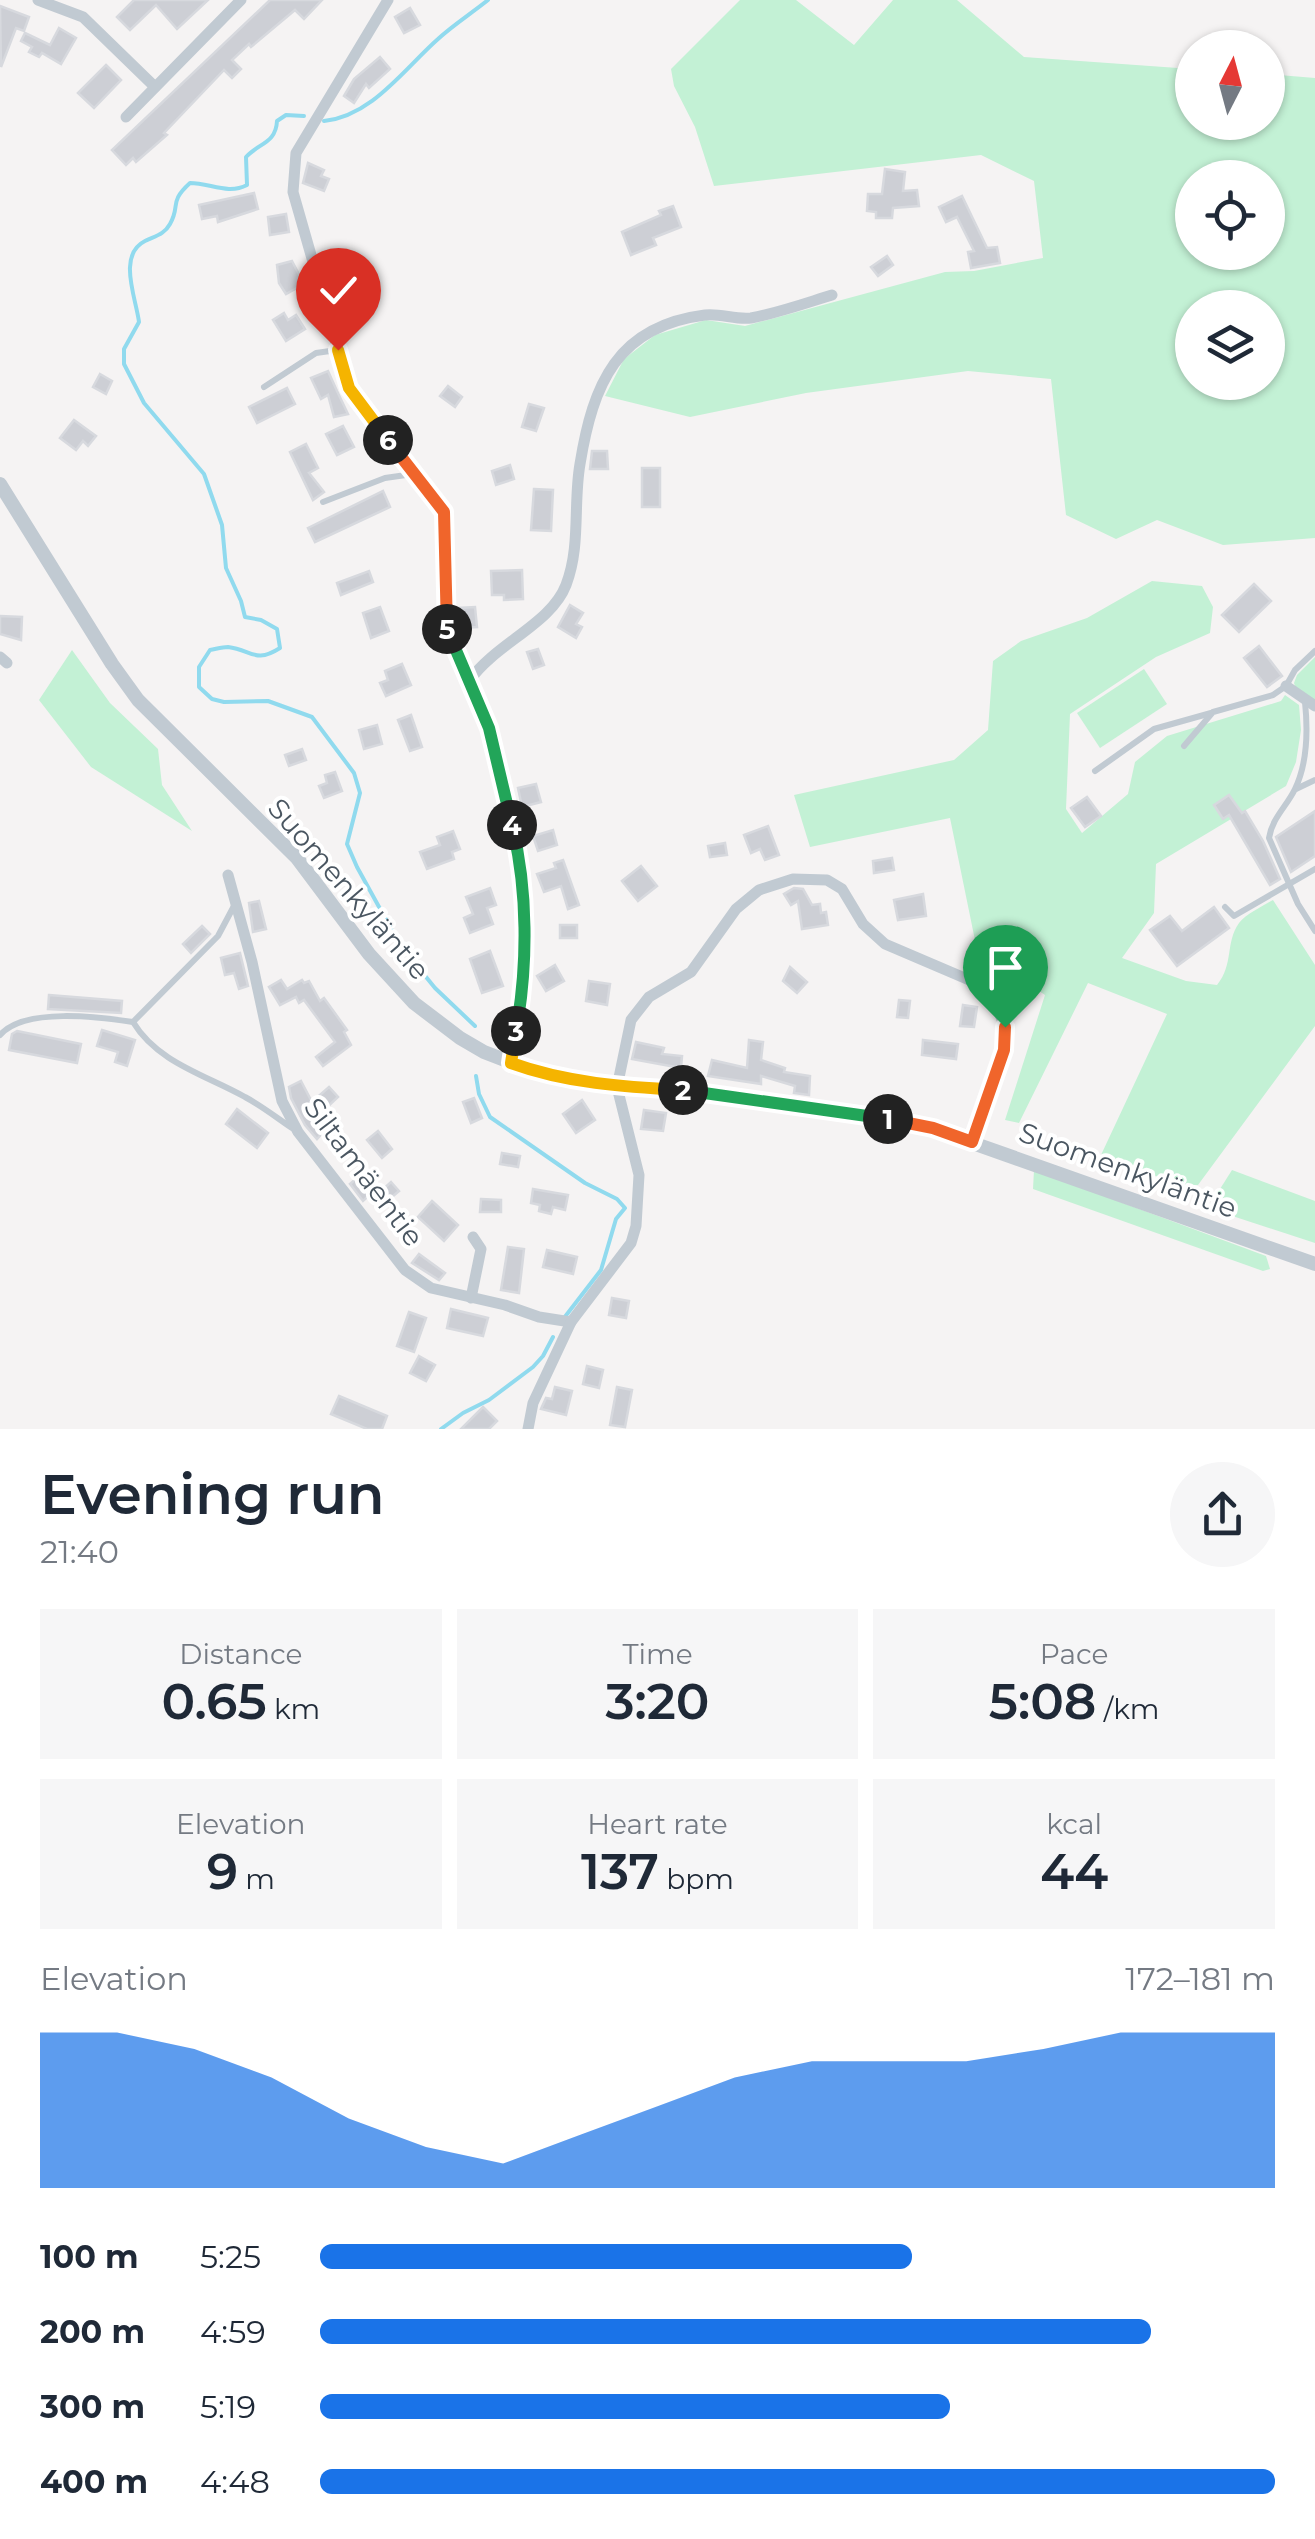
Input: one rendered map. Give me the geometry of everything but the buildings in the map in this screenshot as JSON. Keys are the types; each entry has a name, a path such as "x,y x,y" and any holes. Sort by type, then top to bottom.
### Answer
{"street":[{"path":"38,0 83,17 155,87"},
{"path":"126,117 241,0"},
{"path":"388,0 296,153 294,192 349,388 444,512 446,625 489,728 522,865 523,993 511,1063"},
{"path":"469,681 502,645 544,617 565,588 576,548 578,471 587,417 618,354 651,328 708,314 747,319 832,295"},
{"name":"Suomenkyläntie","path":"0,484 138,700 296,858 369,954 414,1003 460,1038 538,1073 896,1120 972,1142 1315,1264"},
{"path":"1286,686 1310,703"},
{"name":"Siltamäentie","path":"228,875 252,962 282,1100 298,1132 405,1270 432,1288 572,1322"},
{"path":"528,1429 533,1402 572,1322 631,1242 636,1226 639,1176 618,1086 631,1020 649,997 692,972 736,908 759,890 793,879 827,880 842,889 862,924 885,944 974,982 992,995 1005,1027 1004,1050 972,1142"},
{"path":"471,1298 482,1249 472,1237"}],"lane":[{"path":"264,387 316,353 338,350"},
{"path":"322,502 384,478 414,474"},
{"path":"1095,770 1154,728 1273,695 1286,686 1315,651"},
{"path":"1310,703 1304,762 1295,789 1271,826 1268,838 1315,931"},
{"path":"1184,746 1213,712"},
{"path":"1295,789 1315,780"},
{"path":"1224,907 1234,916 1315,869"},
{"path":"0,1035 8,1026 31,1019 133,1022 218,936 235,903"},
{"path":"133,1022 144,1040 186,1069 246,1098 298,1132"}],"green space":[{"path":"740,0 796,0 854,45 893,0 957,0 1024,57 1175,68 1175,140 1285,140 1285,75 1315,78 1315,538 1223,545 1157,520 1116,539 1066,515 1051,379 968,371 806,393 690,417 605,396 624,359 655,335 706,320 745,326 945,272 974,271 1043,258 1034,181 981,155 714,186 695,127 674,86 671,69"},
{"path":"1152,581 1202,586 1213,607 1210,633 1156,657 1070,714 1066,809 1082,833 1128,794 1135,762 1167,736 1281,701 1285,695 1299,705 1301,730 1296,762 1286,786 1156,864 1154,913 1122,958 1186,981 1217,985 1226,969 1239,923 1273,900 1315,965 1315,1026 1198,1185 1184,1187 1101,1155 1167,1014 1088,983 1019,1123 1005,1120 1045,995 977,950 950,818 810,847 794,795 954,760 988,730 993,661 1021,641 1087,618"},
{"path":"72,650 110,703 158,749 162,785 192,831 91,767 39,700"},
{"path":"1315,657 1315,701 1296,689 1294,683"},
{"path":"1144,669 1167,704 1100,748 1077,713"},
{"path":"1034,1170 1266,1256 1270,1269 1263,1271 1033,1189"},
{"path":"1232,1170 1315,1201 1315,1243 1208,1208"}],"waterway":[{"path":"324,121 372,101 444,34 488,0"},
{"path":"304,116 286,115 277,121 270,138 246,157 247,185 226,189 190,183 179,195 168,228 137,248 130,266 139,322 124,349 124,364 144,403 204,474 222,525 226,568 245,617 277,629 280,648 265,655 228,647 210,650 199,667 199,687 212,699 268,701 312,717 354,773 360,793 347,844 357,867 400,945 435,988 475,1026"},
{"path":"476,1076 490,1117 625,1208 616,1219 601,1270 564,1318"},
{"path":"441,1429 533,1367 553,1337"}],"route":[{"path":"338,350 349,388 444,512 446,625 489,728 522,865 523,993 511,1063 538,1073 618,1086 686,1090 896,1120 972,1142 1004,1050 1005,1027"}]}
